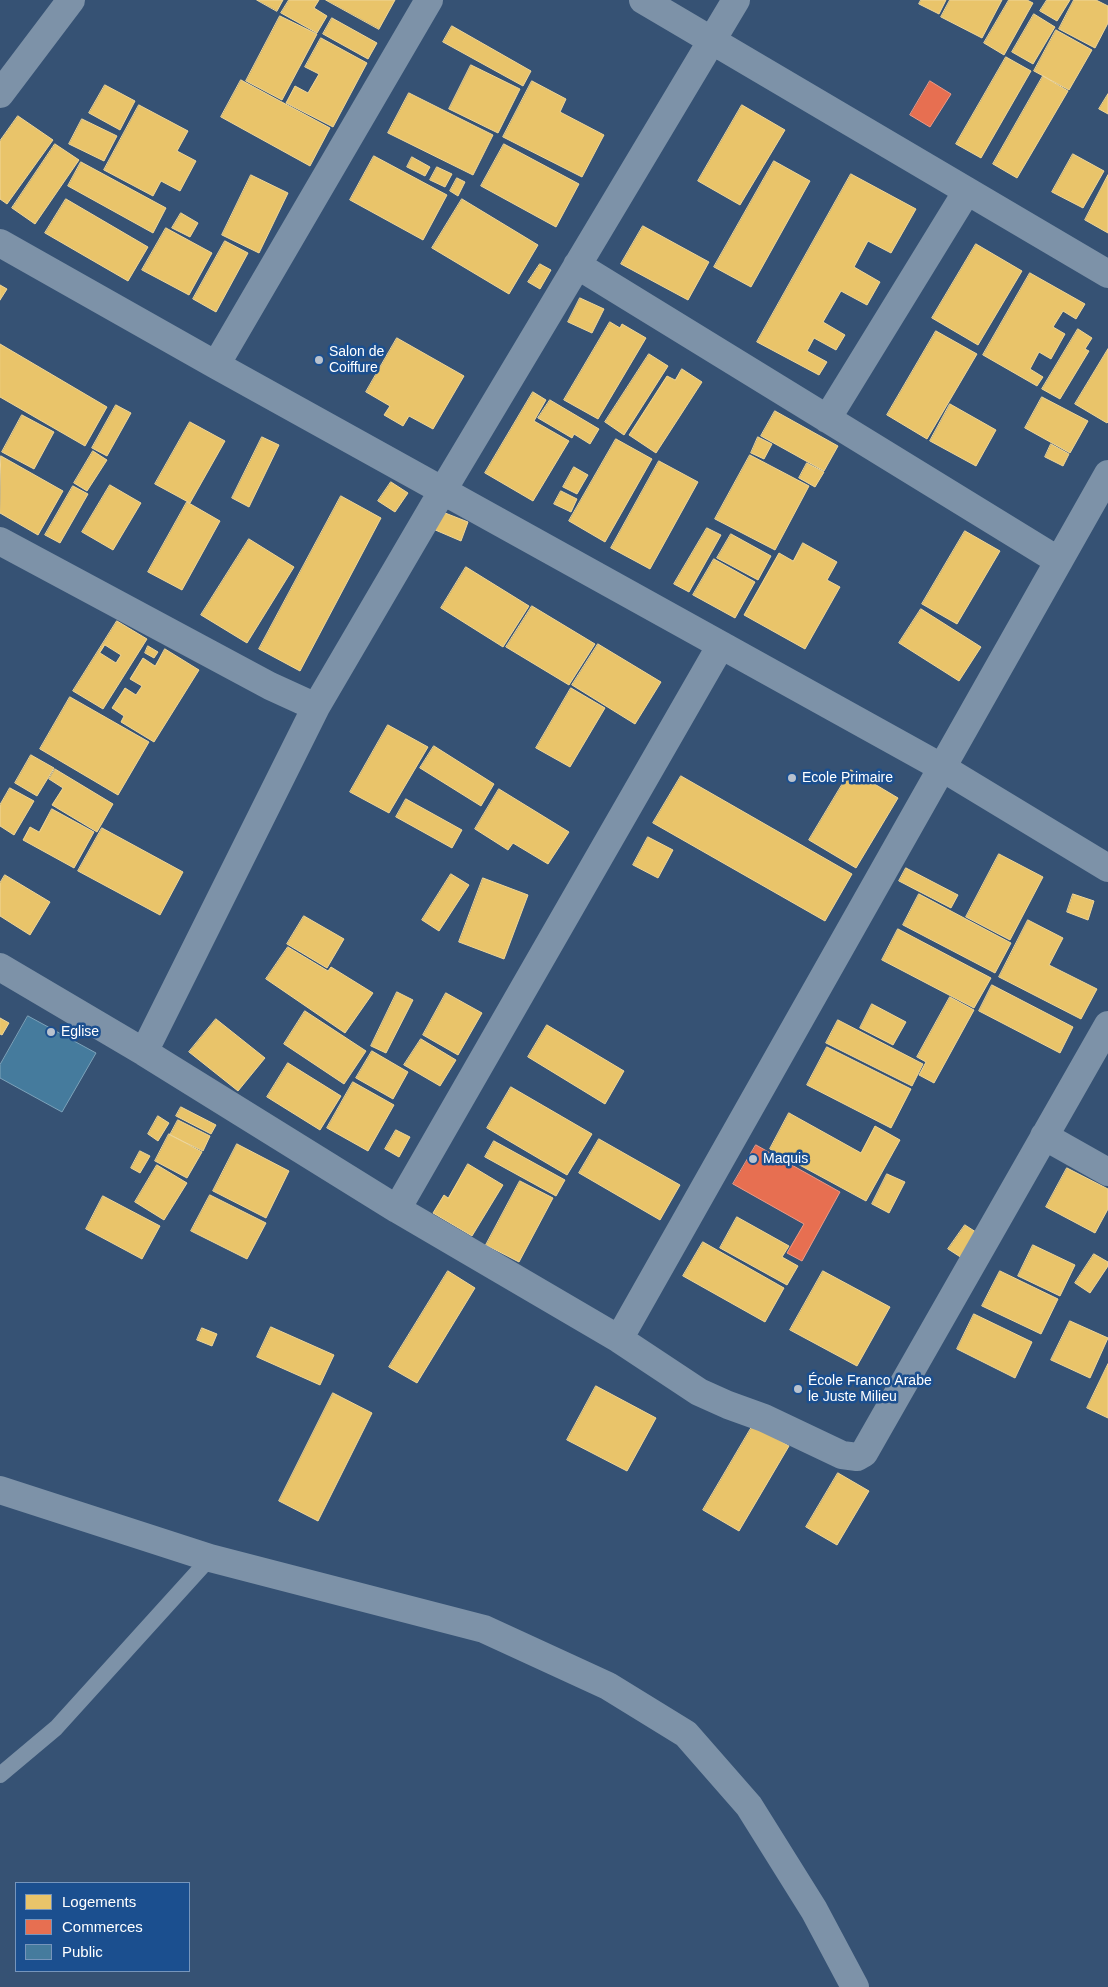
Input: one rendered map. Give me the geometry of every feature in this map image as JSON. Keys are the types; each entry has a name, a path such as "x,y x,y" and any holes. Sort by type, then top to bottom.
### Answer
{"street":[{"path":"0,94 71,0"},
{"path":"216,365 428,0"},
{"path":"643,0 1108,274"},
{"path":"144,1052 316,707 442,490 736,0"},
{"path":"828,418 967,190"},
{"path":"0,243 216,365 941,767 1108,868"},
{"path":"577,265 1058,561"},
{"path":"618,1339 1108,474"},
{"path":"0,541 270,686 316,707"},
{"path":"397,1208 721,645"},
{"path":"0,967 144,1052 397,1208 618,1339 699,1392 764,1418 842,1455 857,1457 864,1453 1108,1025"},
{"path":"1044,1136 1108,1172"},
{"path":"0,1490 210,1558 484,1629 608,1686 686,1734 749,1806 814,1910 855,1987"}],"lane":[{"path":"0,1775 56,1728 210,1558"}],"building: Logements":[{"path":"257,0 283,0 277,11"},
{"path":"289,0 319,0 314,8 327,16 317,33 281,13"},
{"path":"326,0 395,0 379,29"},
{"path":"921,0 946,0 939,14 919,4"},
{"path":"950,0 1002,0 982,38 941,17"},
{"path":"1009,0 1027,0 1033,3 1004,55 984,43"},
{"path":"1047,0 1070,0 1057,21 1040,11"},
{"path":"1074,0 1096,0 1108,6 1108,23 1095,48 1059,29"},
{"path":"1034,14 1055,27 1033,64 1012,52"},
{"path":"280,16 317,34 282,100 246,81"},
{"path":"332,18 377,43 368,59 323,34"},
{"path":"452,26 531,71 523,86 443,42"},
{"path":"1056,30 1092,50 1069,90 1034,71"},
{"path":"321,38 367,63 333,127 286,103 295,86 308,93 319,74 305,67"},
{"path":"1006,57 1031,71 981,158 956,144"},
{"path":"471,65 520,89 498,133 449,109"},
{"path":"1043,76 1068,91 1017,178 993,164"},
{"path":"241,80 330,128 310,166 221,117"},
{"path":"532,81 566,99 560,112 604,135 582,177 503,137"},
{"path":"105,85 135,101 120,130 89,113"},
{"path":"409,93 493,135 473,175 388,133"},
{"path":"1108,94 1108,114 1099,109"},
{"path":"139,105 188,131 177,151 196,161 180,191 161,181 153,196 104,170"},
{"path":"742,105 785,130 740,205 698,181"},
{"path":"18,116 53,140 7,204 0,199 0,141"},
{"path":"82,119 117,136 104,161 69,144"},
{"path":"55,144 79,160 35,224 12,208"},
{"path":"504,144 579,184 556,227 481,186"},
{"path":"1073,154 1104,171 1083,208 1052,192"},
{"path":"374,156 447,195 423,240 350,200"},
{"path":"412,157 430,167 425,176 407,167"},
{"path":"774,161 810,181 751,287 714,267"},
{"path":"81,162 166,208 153,233 68,186"},
{"path":"437,167 452,174 445,187 430,180"},
{"path":"851,174 916,209 891,253 868,241 854,267 880,282 867,305 841,291 823,322 845,335 836,350 814,338 807,351 827,362 819,375 757,342"},
{"path":"251,175 288,193 259,253 222,235"},
{"path":"1108,175 1108,233 1085,220"},
{"path":"457,178 465,182 458,196 450,191"},
{"path":"66,199 148,247 128,281 45,233"},
{"path":"462,199 538,245 509,294 432,248"},
{"path":"181,213 198,223 190,237 172,228"},
{"path":"643,226 709,262 688,300 621,264"},
{"path":"166,228 212,253 189,295 142,270"},
{"path":"225,241 248,253 216,312 193,299"},
{"path":"976,244 1022,271 978,345 932,318"},
{"path":"540,264 551,270 540,289 528,282"},
{"path":"1030,273 1085,304 1076,319 1063,311 1053,327 1065,334 1051,359 1039,352 1030,369 1043,377 1037,386 983,355"},
{"path":"0,285 7,289 0,300"},
{"path":"580,298 604,309 592,333 568,322"},
{"path":"610,322 620,328 622,324 646,338 598,419 564,400"},
{"path":"1078,329 1092,338 1085,349 1089,351 1060,399 1042,389"},
{"path":"936,331 977,354 927,439 887,415"},
{"path":"397,338 464,376 433,429 409,416 403,426 384,415 390,406 366,392"},
{"path":"0,344 107,407 85,446 0,397"},
{"path":"1108,349 1108,422 1107,423 1075,404"},
{"path":"649,354 668,366 624,435 605,422"},
{"path":"682,369 702,382 656,453 629,435 667,376 675,380"},
{"path":"533,392 546,400 534,421 569,441 533,501 485,473"},
{"path":"1042,397 1088,421 1070,453 1025,428"},
{"path":"550,400 599,429 590,444 574,434 572,438 538,418"},
{"path":"950,404 996,430 976,466 930,441"},
{"path":"116,405 131,413 107,456 92,448"},
{"path":"775,411 838,446 824,471 761,436"},
{"path":"22,415 54,432 34,469 2,452"},
{"path":"190,422 225,441 190,503 155,484"},
{"path":"262,437 279,445 249,507 232,498"},
{"path":"758,437 772,444 764,459 751,453"},
{"path":"616,439 652,459 605,542 569,521"},
{"path":"1051,444 1069,454 1063,466 1045,457"},
{"path":"93,451 107,460 87,491 74,483"},
{"path":"750,455 809,486 775,550 715,519"},
{"path":"1,456 63,491 38,535 0,513"},
{"path":"659,461 698,482 650,569 611,548"},
{"path":"807,463 824,472 815,487 799,478"},
{"path":"574,467 588,475 577,494 563,487"},
{"path":"391,482 408,493 395,512 378,501"},
{"path":"110,485 141,503 113,550 82,532"},
{"path":"73,486 88,494 60,543 45,535"},
{"path":"561,491 577,499 571,512 554,504"},
{"path":"341,496 381,518 300,671 259,649"},
{"path":"187,502 220,521 182,590 148,572"},
{"path":"440,511 468,522 461,541 433,529"},
{"path":"707,528 721,535 689,592 674,584"},
{"path":"965,531 1000,551 957,624 922,604"},
{"path":"731,534 771,556 758,580 717,558"},
{"path":"249,539 294,567 247,643 201,615"},
{"path":"803,543 837,562 827,580 840,587 805,649 744,615 779,553 793,561"},
{"path":"714,559 755,582 735,618 693,595"},
{"path":"466,567 529,606 503,647 441,608"},
{"path":"532,606 595,644 569,685 506,647"},
{"path":"921,609 981,647 959,681 899,643"},
{"path":"117,621 147,639 103,709 73,691","holes":["105,645 121,655 116,663 100,653"]},
{"path":"598,644 661,682 635,724 572,685"},
{"path":"148,646 158,652 154,658 145,653"},
{"path":"165,649 199,670 154,742 121,722 124,716 112,708 125,688 136,695 142,686 130,679 143,658 155,666"},
{"path":"571,688 605,708 570,767 536,748"},
{"path":"70,697 149,742 118,795 40,749"},
{"path":"388,725 428,747 389,813 350,792"},
{"path":"434,746 494,784 481,806 420,768"},
{"path":"31,755 54,768 37,796 15,783"},
{"path":"55,769 113,804 97,832 52,805 63,788 49,779"},
{"path":"851,770 898,798 856,868 809,840"},
{"path":"681,776 852,874 825,921 653,823"},
{"path":"10,788 34,801 14,835 0,826 0,805"},
{"path":"499,789 569,832 548,864 513,843 508,850 475,829"},
{"path":"406,799 462,830 452,848 396,817"},
{"path":"52,809 94,832 74,868 23,840 30,827 39,832"},
{"path":"102,828 183,872 160,915 78,871"},
{"path":"648,837 673,850 658,878 633,865"},
{"path":"999,854 1043,877 1010,940 966,917"},
{"path":"906,868 958,895 951,908 899,881"},
{"path":"451,874 469,885 439,931 422,920"},
{"path":"5,875 50,902 30,935 0,916 0,883"},
{"path":"483,878 528,895 504,959 459,942"},
{"path":"919,894 1011,943 995,973 903,925"},
{"path":"1073,894 1094,901 1088,920 1067,912"},
{"path":"304,916 344,939 327,968 287,944"},
{"path":"1028,920 1063,938 1049,965 1097,989 1081,1019 999,977"},
{"path":"898,929 991,978 974,1008 882,960"},
{"path":"288,947 328,971 331,967 373,993 345,1033 266,979"},
{"path":"992,985 1073,1027 1060,1053 979,1011"},
{"path":"397,992 413,1000 386,1053 371,1046"},
{"path":"446,993 482,1013 458,1055 423,1035"},
{"path":"950,997 974,1010 934,1083 919,1075 926,1062 917,1057"},
{"path":"872,1004 906,1022 893,1045 860,1028"},
{"path":"305,1011 366,1051 344,1084 284,1044"},
{"path":"0,1018 9,1023 2,1035 0,1034"},
{"path":"216,1019 265,1058 238,1091 189,1052"},
{"path":"838,1020 923,1064 912,1086 826,1043"},
{"path":"547,1025 624,1071 605,1104 528,1057"},
{"path":"421,1039 456,1060 440,1086 404,1065"},
{"path":"827,1047 911,1089 891,1128 807,1085"},
{"path":"372,1051 408,1072 393,1099 356,1078"},
{"path":"288,1063 341,1096 320,1130 267,1097"},
{"path":"353,1082 394,1105 368,1151 327,1128"},
{"path":"511,1087 592,1134 567,1175 487,1128"},
{"path":"181,1107 216,1125 211,1134 176,1116"},
{"path":"789,1113 861,1153 875,1126 900,1140 866,1201 770,1149"},
{"path":"158,1116 169,1123 158,1141 148,1134"},
{"path":"178,1120 210,1136 203,1151 170,1135"},
{"path":"396,1130 410,1137 399,1157 385,1149"},
{"path":"169,1134 202,1152 187,1178 155,1161"},
{"path":"599,1139 680,1185 660,1220 579,1173"},
{"path":"494,1141 565,1180 556,1196 485,1157"},
{"path":"237,1144 289,1171 266,1218 213,1191"},
{"path":"140,1151 150,1156 140,1173 131,1168"},
{"path":"468,1164 503,1185 472,1236 433,1213 444,1195 448,1198"},
{"path":"157,1165 187,1183 164,1220 135,1202"},
{"path":"1067,1168 1108,1189 1108,1209 1095,1233 1046,1207"},
{"path":"887,1174 905,1182 889,1213 872,1204"},
{"path":"520,1181 553,1198 519,1262 486,1245"},
{"path":"210,1195 266,1223 247,1259 191,1231"},
{"path":"103,1196 160,1226 142,1259 86,1229"},
{"path":"737,1217 789,1246 782,1257 798,1266 787,1285 720,1248"},
{"path":"965,1225 979,1234 962,1258 948,1249"},
{"path":"703,1242 784,1288 765,1322 683,1276"},
{"path":"1033,1245 1075,1265 1060,1296 1018,1276"},
{"path":"1094,1254 1108,1262 1108,1266 1090,1293 1075,1283"},
{"path":"448,1271 475,1288 417,1383 389,1367"},
{"path":"823,1271 890,1307 857,1366 790,1330"},
{"path":"1000,1271 1058,1299 1041,1334 982,1306"},
{"path":"974,1314 1032,1342 1015,1378 957,1349"},
{"path":"1070,1321 1108,1338 1090,1378 1051,1360"},
{"path":"271,1327 334,1355 320,1385 257,1357"},
{"path":"202,1328 217,1334 212,1346 197,1340"},
{"path":"1108,1364 1108,1418 1087,1408"},
{"path":"596,1386 656,1418 627,1471 567,1440"},
{"path":"333,1393 372,1413 318,1521 279,1501"},
{"path":"753,1425 789,1446 739,1531 703,1510"},
{"path":"838,1473 869,1491 837,1545 806,1527"}],"building: Commerces":[{"path":"930,81 951,94 930,127 910,115"},
{"path":"756,1145 840,1192 802,1261 787,1253 804,1224 733,1184"}],"building: Public":[{"path":"28,1016 96,1053 62,1112 0,1078 0,1065"}],"place":[{"name":"Salon de Coiffure","path":"319,360"},
{"name":"Ecole Primaire","path":"792,778"},
{"name":"Eglise","path":"51,1032"},
{"name":"Maquis","path":"753,1159"},
{"name":"École Franco Arabe le Juste Milieu","path":"798,1389"}]}
